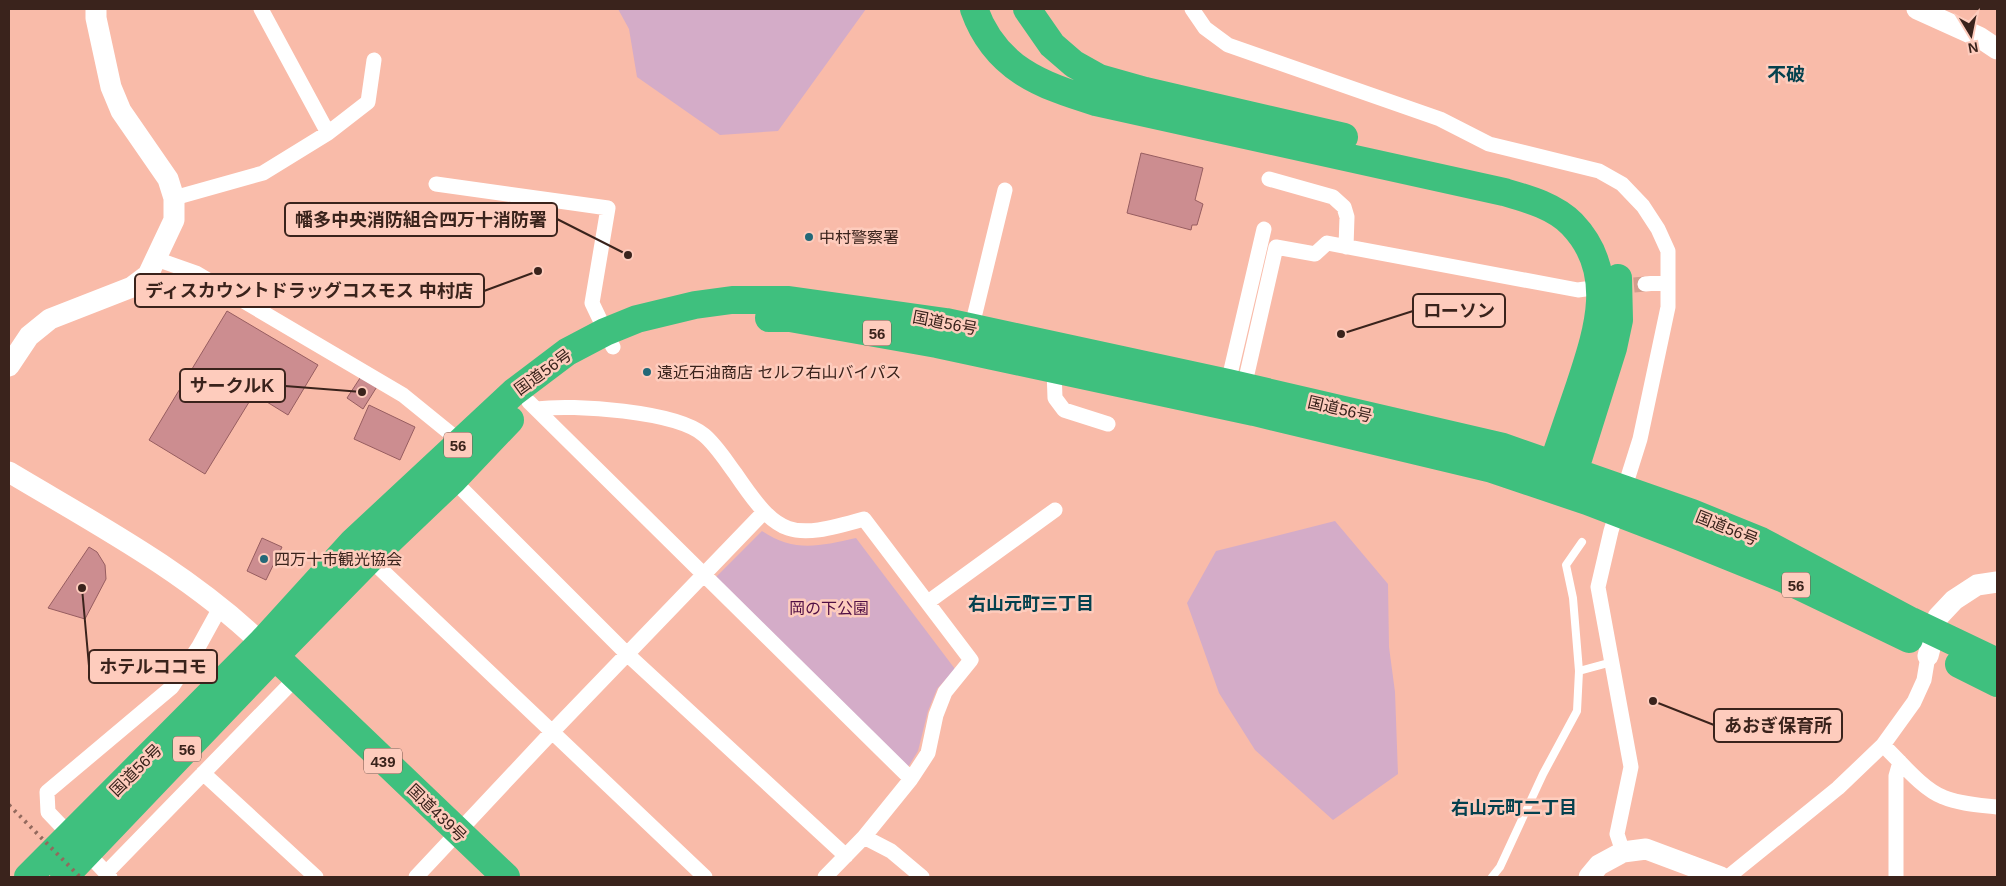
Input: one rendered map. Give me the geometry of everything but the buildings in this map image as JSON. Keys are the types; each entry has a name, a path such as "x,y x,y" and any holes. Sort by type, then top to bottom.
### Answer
{"highway":[{"path":"974,9 980,26 997,51 1014,68 1057,90 1096,102 1504,192 1542,204 1571,223 1586,241 1593,257 1600,283 1601,298 1600,316 1573,481"},
{"path":"1027,9 1052,45 1074,64 1099,78 1145,91 1510,175 1553,190 1572,200 1589,215 1605,238 1613,257 1618,275 1620,320 1573,481"},
{"name":"国道56号","path":"28,877 92,831 268,649 370,559 576,365 637,319 694,305 732,300 789,300 830,304 946,322 969,339 1054,370 1234,392"},
{"name":"国道56号","path":"969,339 1234,392 1492,469 1573,481 1685,525 1782,578 1916,639 1997,683"},
{"name":"国道56号","path":"268,649 353,542 522,386 567,352 609,340"},
{"name":"国道56号","path":"1916,639 1997,662"},
{"name":"国道439号","path":"268,649 457,833 506,877"},
{"name":"国道56号","path":"64,877 92,831"}],"street":[{"path":"9,366 29,336 50,319 132,287 148,275 174,220 174,198 168,179 121,111 111,87 96,18 96,9"},
{"path":"261,9 328,133"},
{"path":"1192,9 1205,28 1228,45 1440,119 1489,144 1599,171 1622,184 1643,206 1658,229 1668,251 1668,307 1640,439 1611,531 1598,586 1631,767 1617,834 1623,852"},
{"path":"1917,9 1979,37 1997,49"},
{"path":"174,198 263,173 328,133 368,102 374,60"},
{"path":"1269,179 1333,197 1344,207 1347,217 1346,247"},
{"path":"436,184 608,208 592,303 609,340"},
{"path":"969,339 1005,190"},
{"path":"1234,392 1264,229"},
{"path":"1234,392 1276,247 1316,254 1327,244 1578,290 1585,289"},
{"path":"156,259 196,272 403,395 450,434 453,450 453,480 627,654 846,856"},
{"path":"1645,284 1668,282"},
{"path":"1054,370 1055,398 1064,410 1108,424"},
{"path":"533,405 642,414 678,421 704,434 726,460 764,513 784,528 809,532 830,529 864,519 971,660 945,692 936,715 928,753 911,779 864,837 825,877"},
{"path":"533,405 911,779"},
{"path":"9,472 137,548 222,606 268,649"},
{"path":"928,602 1055,510"},
{"path":"416,877 552,732 764,513"},
{"path":"370,559 705,877"},
{"path":"1728,877 1838,788 1883,745 1914,702 1924,680 1916,639 1954,600 1977,585 1997,582"},
{"path":"222,606 172,687 47,792 48,812 108,875 203,773 297,677"},
{"path":"1883,745 1925,786 1941,797 1954,801 1997,807"},
{"path":"1896,877 1896,776 1900,762"},
{"path":"203,773 316,877"},
{"path":"864,837 891,851 922,877"},
{"path":"1589,877 1599,865 1623,852 1646,849 1721,877"}],"lane":[{"path":"1492,877 1500,867 1539,782 1576,711 1579,671 1572,598 1566,565 1582,542"},
{"path":"1579,671 1612,662"}],"green space":[{"path":"618,9 866,9 778,131 720,135 637,77 629,29"},
{"path":"1335,521 1388,584 1389,647 1395,692 1398,774 1333,820 1255,750 1219,693 1187,603 1216,551"},
{"name":"岡の下公園","path":"762,531 785,543 808,546 856,538 955,669 937,689 928,711 918,751 905,772 711,582"}],"tunnel":[{"path":"1611,287 1645,284"}],"railway":[{"path":"9,805 80,877"}],"place":[{"name":"中村警察署","path":"809,237"},
{"name":"幡多中央消防組合四万十消防署","path":"628,255"},
{"name":"ディスカウントドラッグコスモス 中村店","path":"538,271"},
{"name":"ローソン","path":"1341,334"},
{"name":"遠近石油商店 セルフ右山バイパス","path":"647,372"},
{"name":"サークルK","path":"362,392"},
{"name":"四万十市観光協会","path":"264,559"},
{"name":"ホテルココモ","path":"82,588"},
{"name":"あおぎ保育所","path":"1653,701"}],"district":[{"name":"不破","path":"1786,74"},
{"name":"右山元町三丁目","path":"1031,604"},
{"name":"右山元町二丁目","path":"1514,808"}]}
